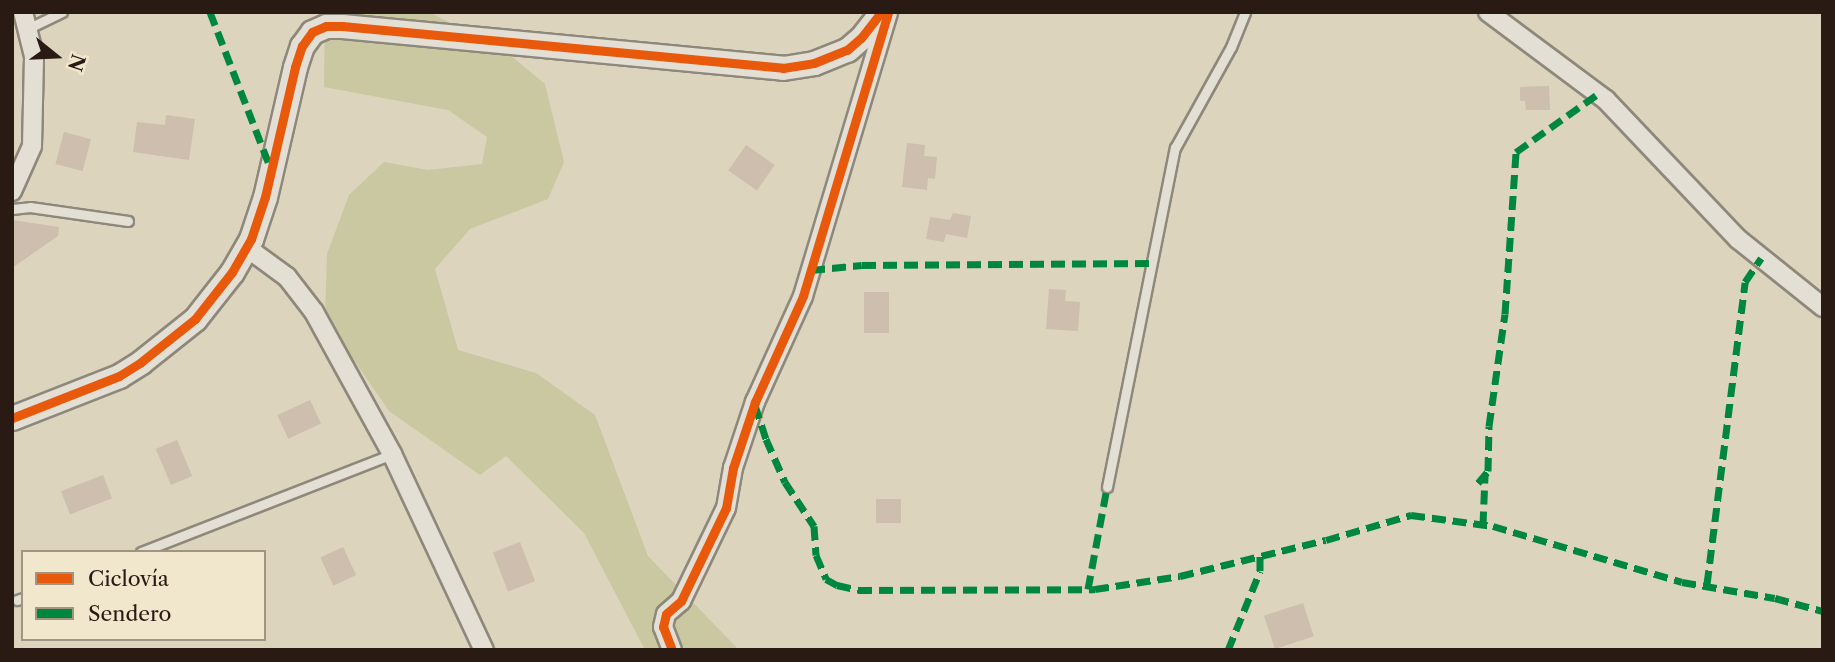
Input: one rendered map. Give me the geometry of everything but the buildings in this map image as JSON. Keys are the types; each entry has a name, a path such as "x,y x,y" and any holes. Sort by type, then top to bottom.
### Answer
{"street":[{"path":"12,418 119,376 161,349 195,320 232,272 246,247 265,197 302,46 312,32 326,26 783,68 821,61 847,50 861,38 881,12"},
{"path":"672,650 663,627 666,614 681,601 726,508 733,468 754,402 803,296 888,12"},
{"path":"1488,12 1606,100 1738,239 1823,307"},
{"path":"12,191 32,146 34,56 25,21"},
{"path":"246,247 271,263 303,295 392,454 484,650"}],"lane":[{"path":"25,21 62,12"},
{"path":"1107,486 1175,148 1231,47 1245,12"},
{"path":"12,209 30,207 128,221"},
{"path":"146,550 392,454"}],"green space":[{"path":"325,12 429,12 510,55 545,84 564,162 548,199 470,229 435,269 458,350 536,373 595,415 648,556 739,650 645,650 584,533 506,456 480,475 389,411 325,318 327,254 349,195 384,162 428,170 482,164 487,137 448,110 324,87"}],"marked path":[{"path":"210,12 270,167"},
{"path":"1478,483 1488,471 1489,426 1505,314 1516,152 1598,94"},
{"path":"1707,584 1745,282 1761,258"},
{"path":"811,270 862,265 1153,263"},
{"path":"755,405 785,482 814,526 816,555 826,579 858,590 1095,589 1180,576 1326,540 1411,515 1493,526 1682,582 1775,598 1823,611"},
{"path":"1483,525 1485,475"},
{"path":"1088,589 1107,487"},
{"path":"1228,650 1260,571 1260,556"}],"cycle path":[{"path":"12,418 119,376 141,362 195,319 232,272 251,239 265,197 295,67 302,46 312,32 326,26 342,26 783,68 814,63 847,50 861,38 881,12"},
{"path":"672,650 663,627 666,614 681,601 726,508 733,468 755,402 803,296 888,12"}]}
